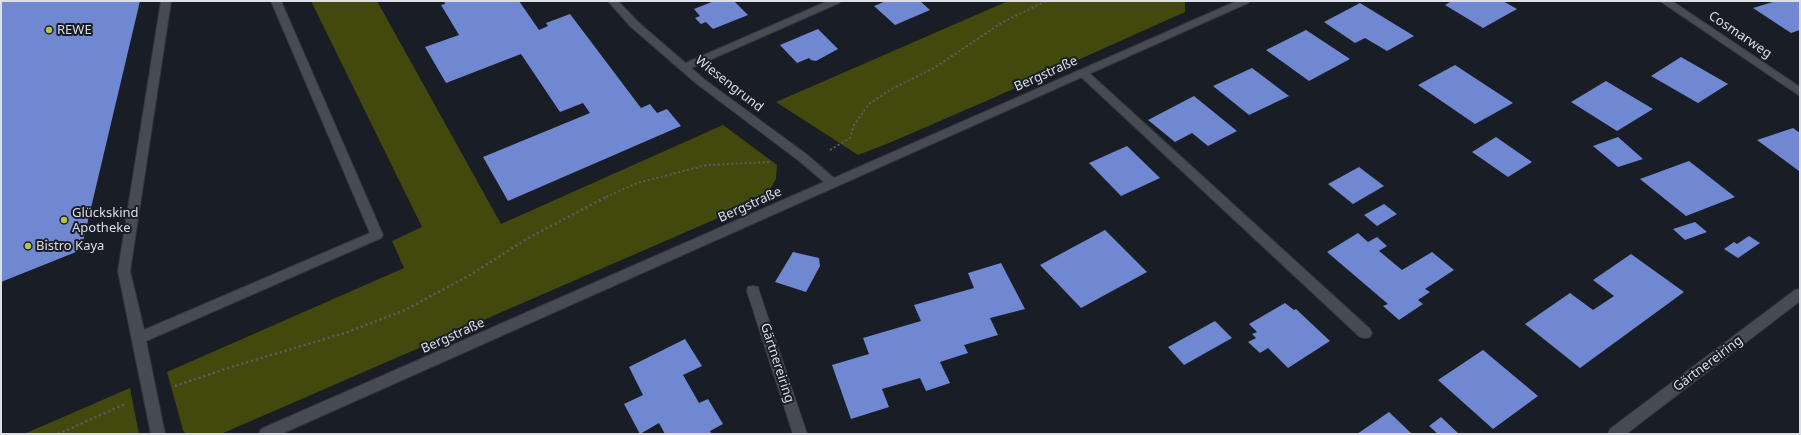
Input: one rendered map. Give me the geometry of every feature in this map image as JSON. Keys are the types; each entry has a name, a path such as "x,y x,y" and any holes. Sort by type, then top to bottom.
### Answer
{"street":[{"path":"158,434 140,338 124,271 166,1"},
{"path":"140,338 377,235 276,1"},
{"name":"Wiesengrund","path":"614,1 634,24 701,82 802,157 833,183"},
{"path":"685,67 836,1"},
{"name":"Cosmarweg","path":"1665,1 1800,92"},
{"name":"Bergstraße","path":"266,434 1083,73 1239,2"},
{"path":"1083,73 1365,333"},
{"name":"Gärtnereiring","path":"753,291 800,434"},
{"name":"Gärtnereiring","path":"1615,434 1800,294"}],"path":[{"path":"825,153 850,138 854,125 868,104 890,90 934,68 1003,22 1046,1"},
{"path":"58,434 150,394 228,368 348,332 405,310 470,275 530,237 597,201 637,183 707,165 770,162"}],"green space":[{"path":"311,1 377,1 501,224 723,125 777,165 776,179 767,194 755,202 221,434 186,434 183,430 167,372 404,268 392,241 422,227"},
{"path":"1008,1 1185,1 1185,12 993,98 858,155 776,102"},
{"path":"130,388 139,434 24,434"}],"building":[{"path":"1,1 140,1 81,250 1,282"},
{"path":"444,1 519,1 539,30 548,26 546,23 570,14 641,108 650,104 657,113 667,109 681,126 508,201 483,157 590,113 583,103 560,112 521,54 446,83 425,47 459,35 441,5 445,4"},
{"path":"714,1 734,1 748,15 713,29 706,22 701,24 695,18 700,16 694,9"},
{"path":"886,1 920,1 930,10 895,25 874,6"},
{"path":"1452,1 1503,1 1517,9 1483,28 1445,5"},
{"path":"1776,1 1800,1 1800,30 1791,33 1753,8"},
{"path":"1360,3 1414,36 1387,51 1365,38 1355,43 1324,22"},
{"path":"818,29 838,49 816,61 809,58 797,63 780,45"},
{"path":"1306,30 1350,59 1309,81 1266,50"},
{"path":"1681,57 1728,84 1698,103 1651,76"},
{"path":"1455,65 1513,103 1475,124 1418,85"},
{"path":"1252,68 1289,96 1249,115 1213,86"},
{"path":"1606,81 1653,109 1617,131 1571,102"},
{"path":"1194,96 1237,131 1208,146 1192,133 1175,142 1148,120"},
{"path":"1793,128 1800,133 1799,171 1757,140"},
{"path":"1496,137 1532,162 1508,177 1472,152"},
{"path":"1618,137 1643,159 1618,167 1593,146"},
{"path":"1127,146 1160,178 1121,196 1089,163"},
{"path":"1689,161 1735,197 1686,216 1640,179"},
{"path":"1359,167 1384,186 1353,204 1328,184"},
{"path":"1384,204 1397,214 1377,226 1364,215"},
{"path":"1695,222 1707,232 1685,240 1673,229"},
{"path":"1105,230 1147,272 1081,308 1040,265"},
{"path":"1358,233 1368,242 1377,237 1387,246 1379,251 1402,270 1432,252 1454,270 1425,289 1430,292 1418,300 1423,304 1399,320 1383,306 1388,304 1327,252"},
{"path":"1749,236 1760,243 1738,258 1724,249 1734,242 1737,244"},
{"path":"793,252 819,258 820,266 806,292 775,282"},
{"path":"1631,254 1684,292 1580,368 1525,324 1570,293 1593,310 1614,296 1593,280"},
{"path":"1001,263 1025,309 990,318 998,335 964,345 968,353 940,362 950,383 926,391 920,378 882,389 889,407 851,419 832,365 869,354 863,338 921,321 914,305 974,288 968,273"},
{"path":"1285,303 1294,310 1296,309 1330,341 1288,368 1268,348 1260,353 1248,342 1256,338 1252,334 1257,332 1249,324"},
{"path":"1215,321 1232,338 1184,365 1168,347"},
{"path":"685,339 702,366 683,375 699,403 708,399 723,424 710,431 711,434 665,434 659,423 640,434 624,404 643,395 629,367"},
{"path":"1483,350 1538,396 1493,429 1438,380"},
{"path":"1389,412 1412,434 1357,434"},
{"path":"1441,417 1459,434 1438,434 1429,426"}],"place":[{"name":"REWE","path":"49,30"},
{"name":"Glückskind Apotheke","path":"64,220"},
{"name":"Bistro Kaya","path":"28,246"}]}
